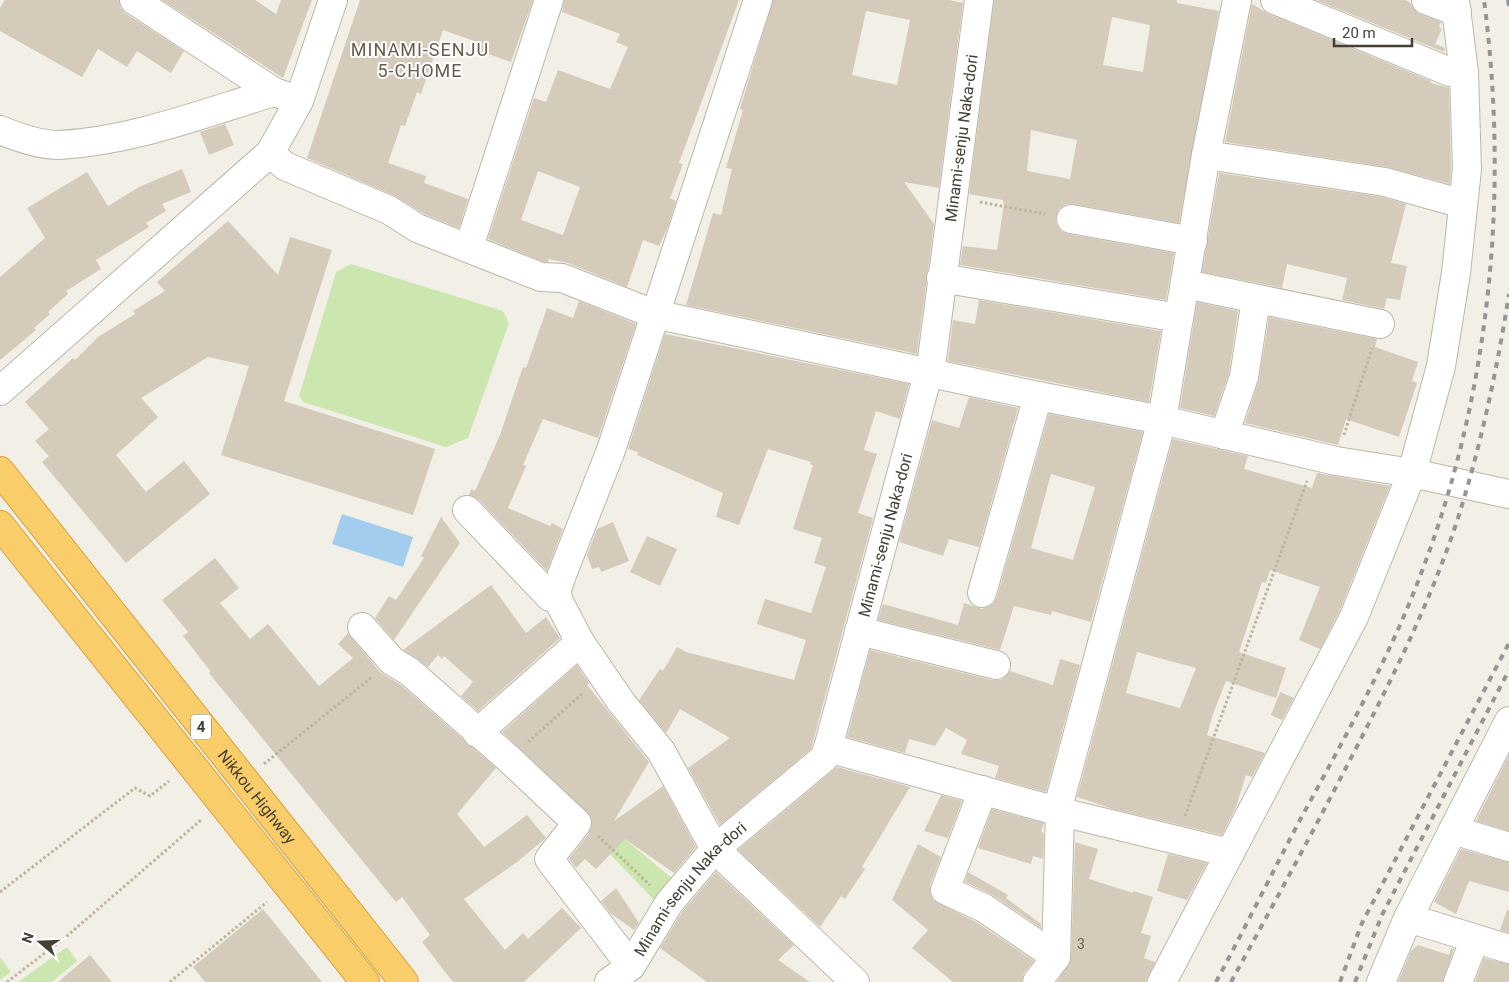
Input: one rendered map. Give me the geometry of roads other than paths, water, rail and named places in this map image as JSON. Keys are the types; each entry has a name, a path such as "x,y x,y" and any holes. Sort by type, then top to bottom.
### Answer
{"highway":[{"name":"Nikkou Highway","path":"0,471 243,781 404,982"},
{"name":"Nikkou Highway","path":"0,525 365,982"}],"street":[{"path":"134,0 163,8 286,97"},
{"path":"0,391 270,153 286,97 333,0"},
{"path":"469,247 549,0"},
{"path":"758,0 611,450 557,589 558,600 580,642 602,676 620,702 661,751 715,850 855,982"},
{"name":"Minami-senju Naka-dori","path":"609,982 631,966 669,903 715,850 824,758 828,748 929,372 978,0"},
{"path":"1037,982 1056,957 1058,811 1162,420 1206,155 1237,0"},
{"path":"1275,0 1450,72 1464,73"},
{"path":"1162,982 1354,617 1412,473 1441,366 1456,273 1467,168 1464,73 1456,6 1426,0"},
{"path":"0,130 16,137 58,145 137,133 286,97"},
{"path":"270,153 285,166 389,210 417,228 541,277 562,278 654,314 1038,396 1162,420 1326,458 1412,473 1509,494"},
{"path":"1206,155 1385,182 1463,204"},
{"path":"1071,219 1193,241"},
{"path":"941,278 1179,318"},
{"path":"1186,284 1380,324"},
{"path":"1224,435 1244,377 1256,299"},
{"path":"982,593 1038,396"},
{"path":"467,510 550,597 558,600"},
{"path":"362,627 392,660 410,672 577,823 548,859 631,966"},
{"path":"859,631 996,665"},
{"path":"477,733 580,642"},
{"path":"1381,982 1408,918 1453,830 1499,762 1509,721"},
{"path":"828,748 1058,811 1230,853"},
{"path":"983,790 944,890 984,908 1056,957"},
{"path":"1453,830 1509,847"},
{"path":"1408,918 1509,949"},
{"path":"1458,982 1475,939"}],"water":[{"path":"342,514 413,537 403,567 332,544"}],"railway":[{"path":"1216,982 1350,728 1396,635 1422,571 1445,502 1464,432 1479,361 1494,217 1495,144 1484,0"},
{"path":"1508,0 1509,6"},
{"path":"1231,982 1367,727 1410,639 1436,579 1458,518 1474,463 1494,379 1509,294"},
{"path":"1340,982 1362,923 1509,643"},
{"path":"1355,982 1382,915 1509,670"}],"district":[{"name":"MINAMI-SENJU 5-CHOME","path":"420,60"}]}
